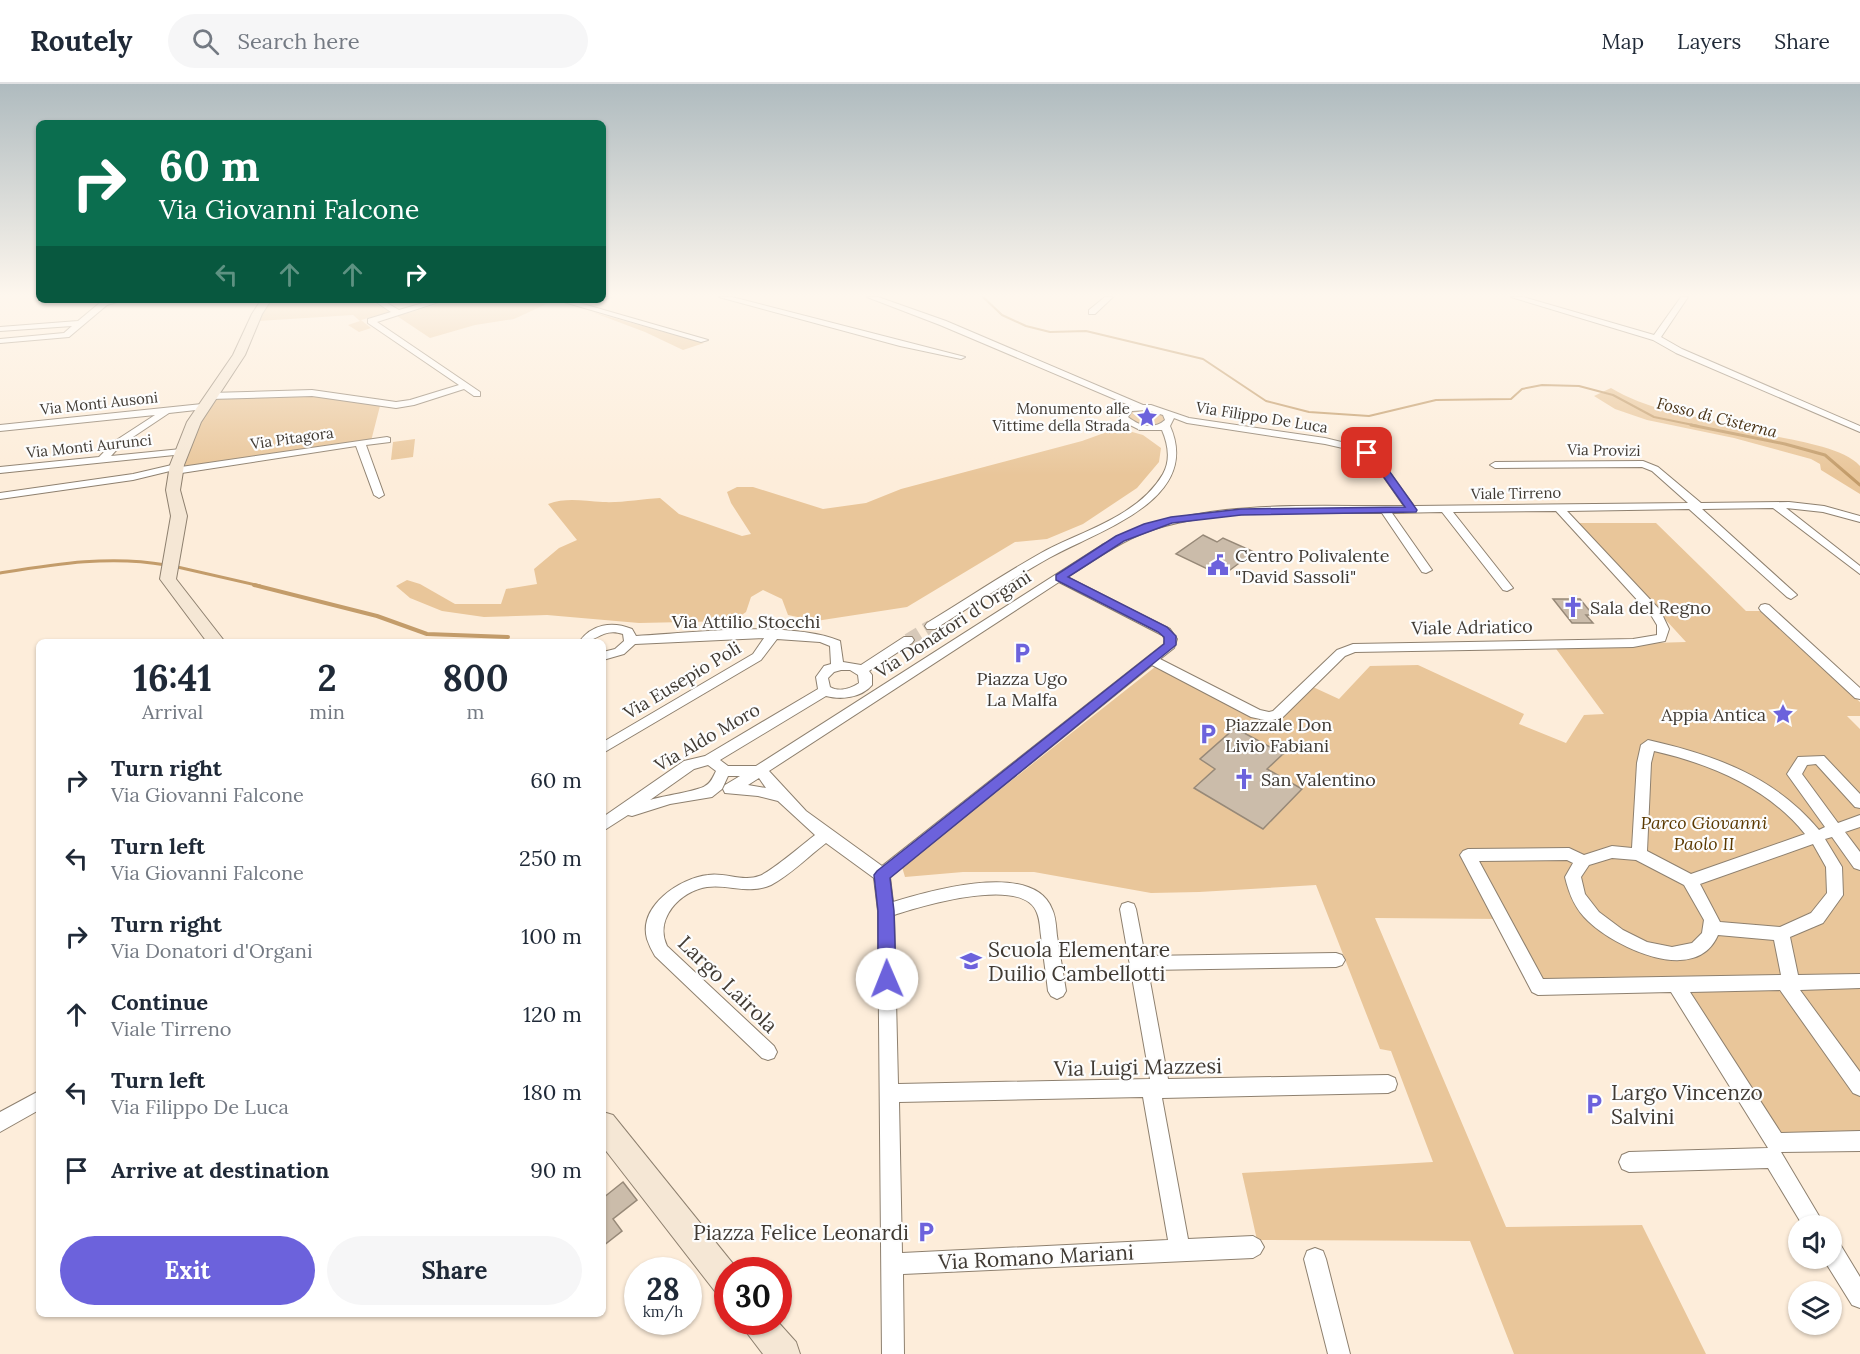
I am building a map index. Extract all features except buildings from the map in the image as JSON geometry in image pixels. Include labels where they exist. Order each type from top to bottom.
[{"type":"street","points":[[214,639],[168,579],[179,511],[173,493],[175,469],[182,452],[206,402],[237,356]]},
{"type":"street","points":[[422,356],[477,394]]},
{"type":"street","points":[[932,626],[1045,556],[1112,523],[1135,508],[1156,489],[1171,468],[1174,455],[1168,424],[1155,408],[1128,406],[1017,356]]},
{"type":"street","points":[[1693,356],[1860,429]]},
{"type":"street","name":"Via Monti Ausoni","points":[[0,428],[167,411],[206,402],[312,393],[396,405],[411,403],[465,386]]},
{"type":"street","points":[[1128,406],[1123,415],[1126,422],[1137,427],[1152,428],[1168,424]]},
{"type":"street","points":[[102,460],[118,443],[167,411]]},
{"type":"street","name":"Via Filippo De Luca","points":[[1168,424],[1187,420],[1331,442],[1359,449],[1379,464],[1412,510]]},
{"type":"street","points":[[360,443],[387,440]]},
{"type":"street","name":"Via Pitagora","points":[[0,496],[360,443],[379,495]]},
{"type":"street","name":"Via Monti Aurunci","points":[[0,470],[182,452]]},
{"type":"street","name":"Via Provizi","points":[[1495,465],[1643,464],[1655,469],[1791,595]]},
{"type":"street","points":[[1775,505],[1860,571]]},
{"type":"street","name":"Viale Tirreno","points":[[1171,520],[1241,512],[1775,505],[1811,507],[1860,519]]},
{"type":"street","name":"Viale Adriatico","points":[[1152,660],[1256,714],[1269,717],[1278,714],[1341,653],[1353,648],[1634,643],[1660,638],[1664,630],[1658,616],[1559,508]]},
{"type":"street","points":[[1444,509],[1507,588]]},
{"type":"street","points":[[1385,510],[1426,570]]},
{"type":"street","name":"Via Donatori d'Organi","points":[[731,789],[1120,539],[1148,526],[1171,520]]},
{"type":"street","points":[[1843,558],[1860,558]]},
{"type":"street","points":[[882,875],[1170,645],[1171,639],[1166,632],[1060,578]]},
{"type":"street","points":[[1765,608],[1860,695]]},
{"type":"street","name":"Via Attilio Stocchi","points":[[588,639],[597,631],[611,628],[628,632],[631,640]]},
{"type":"street","name":"Via Attilio Stocchi","points":[[606,655],[622,651],[631,640],[774,635],[819,637],[831,640],[837,648],[837,666]]},
{"type":"street","name":"Via Eusepio Poli","points":[[606,746],[757,657],[774,635]]},
{"type":"street","points":[[862,670],[908,640]]},
{"type":"street","points":[[837,666],[850,666],[862,670],[867,680],[861,689],[854,692],[839,694],[826,690],[822,686],[822,677],[829,669],[837,666]]},
{"type":"street","name":"Via Aldo Moro","points":[[606,823],[694,763],[709,760],[826,690]]},
{"type":"street","points":[[1639,854],[1644,763],[1648,745],[1693,755],[1734,772],[1768,792],[1798,815],[1817,838],[1834,867],[1835,895],[1816,918],[1781,934],[1711,928]]},
{"type":"street","points":[[1860,802],[1819,759],[1803,760],[1794,774],[1860,864]]},
{"type":"street","points":[[709,760],[720,766],[723,771]]},
{"type":"street","points":[[723,771],[761,771],[784,798],[882,875],[886,911],[892,1354]]},
{"type":"street","points":[[706,793],[717,785],[723,771]]},
{"type":"street","points":[[676,775],[678,788],[691,795],[731,789],[758,791],[784,798]]},
{"type":"street","name":"Via Aldo Moro","points":[[606,823],[654,803],[691,795]]},
{"type":"street","points":[[1690,881],[1860,821]]},
{"type":"street","name":"Largo Lairola","points":[[768,1052],[658,947],[654,936],[655,921],[662,907],[674,897],[703,882],[747,884],[761,882],[827,834]]},
{"type":"street","points":[[1612,852],[1639,854],[1690,881],[1712,920],[1710,936],[1695,949],[1678,952],[1658,951],[1631,943],[1604,927],[1583,907],[1573,888],[1572,876],[1582,861],[1593,855],[1612,852]]},
{"type":"street","points":[[1582,861],[1569,854],[1468,855],[1538,987],[1858,984]]},
{"type":"street","points":[[886,911],[953,892],[1011,890],[1028,892],[1038,899],[1045,910],[1057,991]]},
{"type":"street","points":[[1128,909],[1180,1251]]},
{"type":"street","points":[[1781,934],[1788,983],[1860,1087]]},
{"type":"street","points":[[1138,963],[1336,960]]},
{"type":"street","points":[[1676,985],[1776,1143],[1860,1141]]},
{"type":"street","name":"Via Luigi Mazzesi","points":[[889,1093],[1156,1090],[1388,1084]]},
{"type":"street","points":[[0,1123],[36,1102]]},
{"type":"street","points":[[606,1129],[714,1265]]},
{"type":"street","points":[[1629,1162],[1773,1158],[1808,1215]]},
{"type":"street","name":"Via Romano Mariani","points":[[891,1264],[1253,1247]]},
{"type":"street","points":[[1315,1259],[1339,1354]]},
{"type":"street","points":[[1842,1268],[1860,1297]]},
{"type":"street","points":[[768,1335],[783,1354]]},
{"type":"green space","points":[[1611,388],[1638,401],[1666,410],[1731,424],[1843,454],[1860,466],[1860,494],[1821,470],[1820,464],[1811,459],[1734,438],[1647,420],[1615,409],[1594,396]]},
{"type":"green space","points":[[305,394],[380,406],[371,441],[182,468],[202,419],[215,398]]},
{"type":"green space","points":[[1145,409],[1162,413],[1167,419],[1163,424],[1149,426],[1128,418],[1130,412]]},
{"type":"green space","points":[[1118,428],[1143,435],[1161,448],[1159,462],[1137,488],[1083,524],[1047,539],[1015,542],[907,607],[816,621],[788,615],[782,599],[763,590],[751,597],[746,612],[733,621],[639,623],[547,615],[484,617],[442,611],[410,598],[396,586],[407,580],[420,584],[455,604],[501,604],[506,589],[537,584],[534,569],[559,548],[577,540],[548,504],[555,502],[575,500],[617,502],[660,498],[679,514],[742,536],[751,534],[731,503],[727,492],[737,487],[753,487],[823,509],[866,503],[901,489],[1082,441]]},
{"type":"green space","points":[[415,439],[413,457],[391,460],[393,442]]},
{"type":"green space","name":"Parco Giovanni Paolo II","points":[[1577,523],[1656,523],[1746,611],[1760,611],[1860,702],[1860,716],[1847,716],[1860,729],[1860,1141],[1776,1143],[1676,985],[1538,987],[1503,919],[1375,918],[1506,1227],[1642,1225],[1706,1354],[1514,1354],[1470,1241],[1257,1240],[1242,1173],[1433,1162],[1391,1051],[1380,1049],[1316,885],[1151,893],[1034,872],[963,872],[905,877],[902,867],[1155,667],[1272,725],[1313,687],[1339,699],[1370,666],[1418,665],[1524,714],[1519,724],[1566,743],[1584,715],[1604,714],[1554,646],[1686,642]]},
{"type":"waterway","name":"Fosso di Cisterna","points":[[1192,356],[1203,359],[1266,401],[1309,412],[1369,416],[1436,400],[1511,399],[1522,389],[1542,385],[1579,386],[1613,395],[1654,417],[1698,426]]},
{"type":"waterway","name":"Fosso di Cisterna","points":[[1691,425],[1785,444],[1825,455],[1860,485]]},
{"type":"waterway","points":[[0,573],[62,564],[104,561],[166,565]]},
{"type":"waterway","points":[[173,566],[260,586]]},
{"type":"waterway","points":[[254,585],[377,616],[427,634],[508,637]]},
{"type":"tunnel","points":[[908,640],[931,626]]},
{"type":"place","name":"Monumento alle Vittime della Strada","points":[[1147,417]]},
{"type":"place","name":"Centro Polivalente \"David Sassoli\"","points":[[1218,565]]},
{"type":"place","name":"Sala del Regno","points":[[1573,607]]},
{"type":"place","name":"Piazza Ugo La Malfa","points":[[1022,653]]},
{"type":"place","name":"Appia Antica","points":[[1783,714]]},
{"type":"place","name":"Piazzale Don Livio Fabiani","points":[[1208,734]]},
{"type":"place","name":"San Valentino","points":[[1244,779]]},
{"type":"place","name":"Scuola Elementare Duilio Cambellotti","points":[[971,961]]},
{"type":"place","name":"Largo Vincenzo Salvini","points":[[1594,1104]]},
{"type":"place","name":"Piazza Felice Leonardi","points":[[926,1232]]},
{"type":"route","points":[[887,979],[886,911],[882,875],[1170,645],[1170,636],[1163,629],[1060,578],[1120,539],[1148,526],[1171,520],[1241,512],[1412,510],[1382,467],[1367,453]]}]
